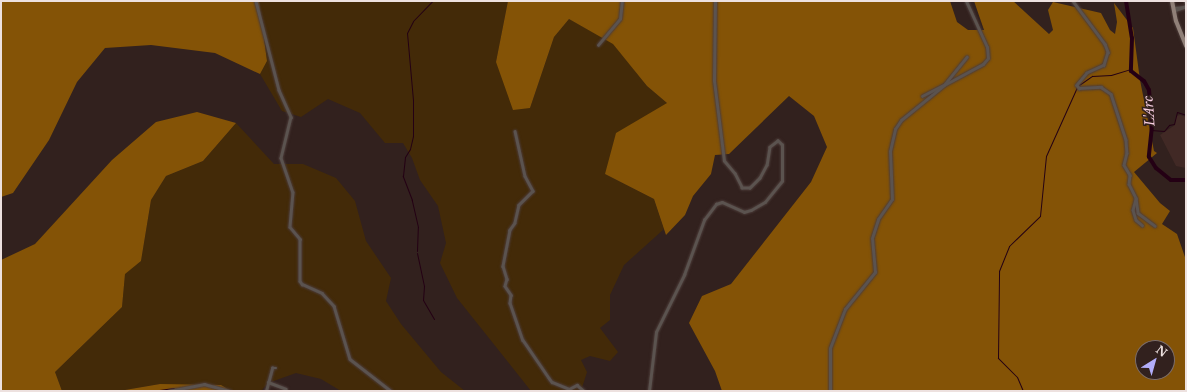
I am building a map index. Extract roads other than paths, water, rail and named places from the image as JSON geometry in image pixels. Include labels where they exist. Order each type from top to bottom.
[{"type":"main road","points":[[1172,1],[1186,46]]},
{"type":"street","points":[[256,1],[281,97],[291,118],[281,158],[293,192],[290,227],[300,239],[300,281],[302,284],[322,293],[332,302],[350,359],[391,391]]},
{"type":"street","points":[[598,45],[620,19],[622,1]]},
{"type":"street","points":[[649,391],[656,332],[684,275],[704,220],[716,204],[722,202],[744,212],[751,210],[765,202],[782,181],[782,144],[778,141],[770,147],[767,165],[760,178],[750,188],[742,188],[735,174],[724,161],[714,81],[715,1]]},
{"type":"street","points":[[922,96],[983,64],[988,58],[987,46],[966,1]]},
{"type":"street","points":[[1073,1],[1105,44],[1108,52],[1104,65],[1087,73],[1077,85],[1079,88],[1101,87],[1111,94],[1126,140],[1127,153],[1124,165],[1130,175],[1129,184],[1136,198],[1138,213],[1155,226]]},
{"type":"street","points":[[1174,10],[1186,7]]},
{"type":"street","points":[[830,391],[830,348],[845,309],[875,272],[872,238],[878,218],[892,199],[890,157],[895,129],[902,120],[944,85],[967,57]]},
{"type":"street","points":[[515,131],[525,176],[533,191],[519,205],[515,223],[510,230],[503,266],[507,279],[505,286],[510,295],[510,304],[523,340],[549,378],[569,389],[577,385],[584,391]]},
{"type":"street","points":[[1136,198],[1133,210],[1136,220],[1142,225]]},
{"type":"street","points":[[266,391],[272,368],[276,368]]},
{"type":"street","points":[[268,382],[286,389]]},
{"type":"street","points":[[169,391],[204,384],[230,391]]},
{"type":"waterway","points":[[417,251],[418,227],[412,200],[403,176],[405,157],[410,149],[413,136],[413,100],[407,33],[413,21],[432,1]]},
{"type":"waterway","name":"L'Arc","points":[[1126,1],[1132,38],[1131,71],[1144,81],[1149,90],[1152,126],[1149,157],[1156,168],[1171,180],[1186,180]]},
{"type":"waterway","points":[[1079,85],[1092,76],[1111,75],[1131,69]]},
{"type":"waterway","points":[[1023,391],[1017,377],[998,358],[999,271],[1009,246],[1040,216],[1046,156],[1077,87]]},
{"type":"waterway","points":[[1151,130],[1164,131],[1169,125],[1174,124],[1177,112],[1186,115]]},
{"type":"waterway","points":[[417,253],[424,286],[423,300],[434,319]]},
{"type":"waterway","points":[[152,391],[174,388]]},
{"type":"waterway","points":[[179,391],[209,391]]}]
